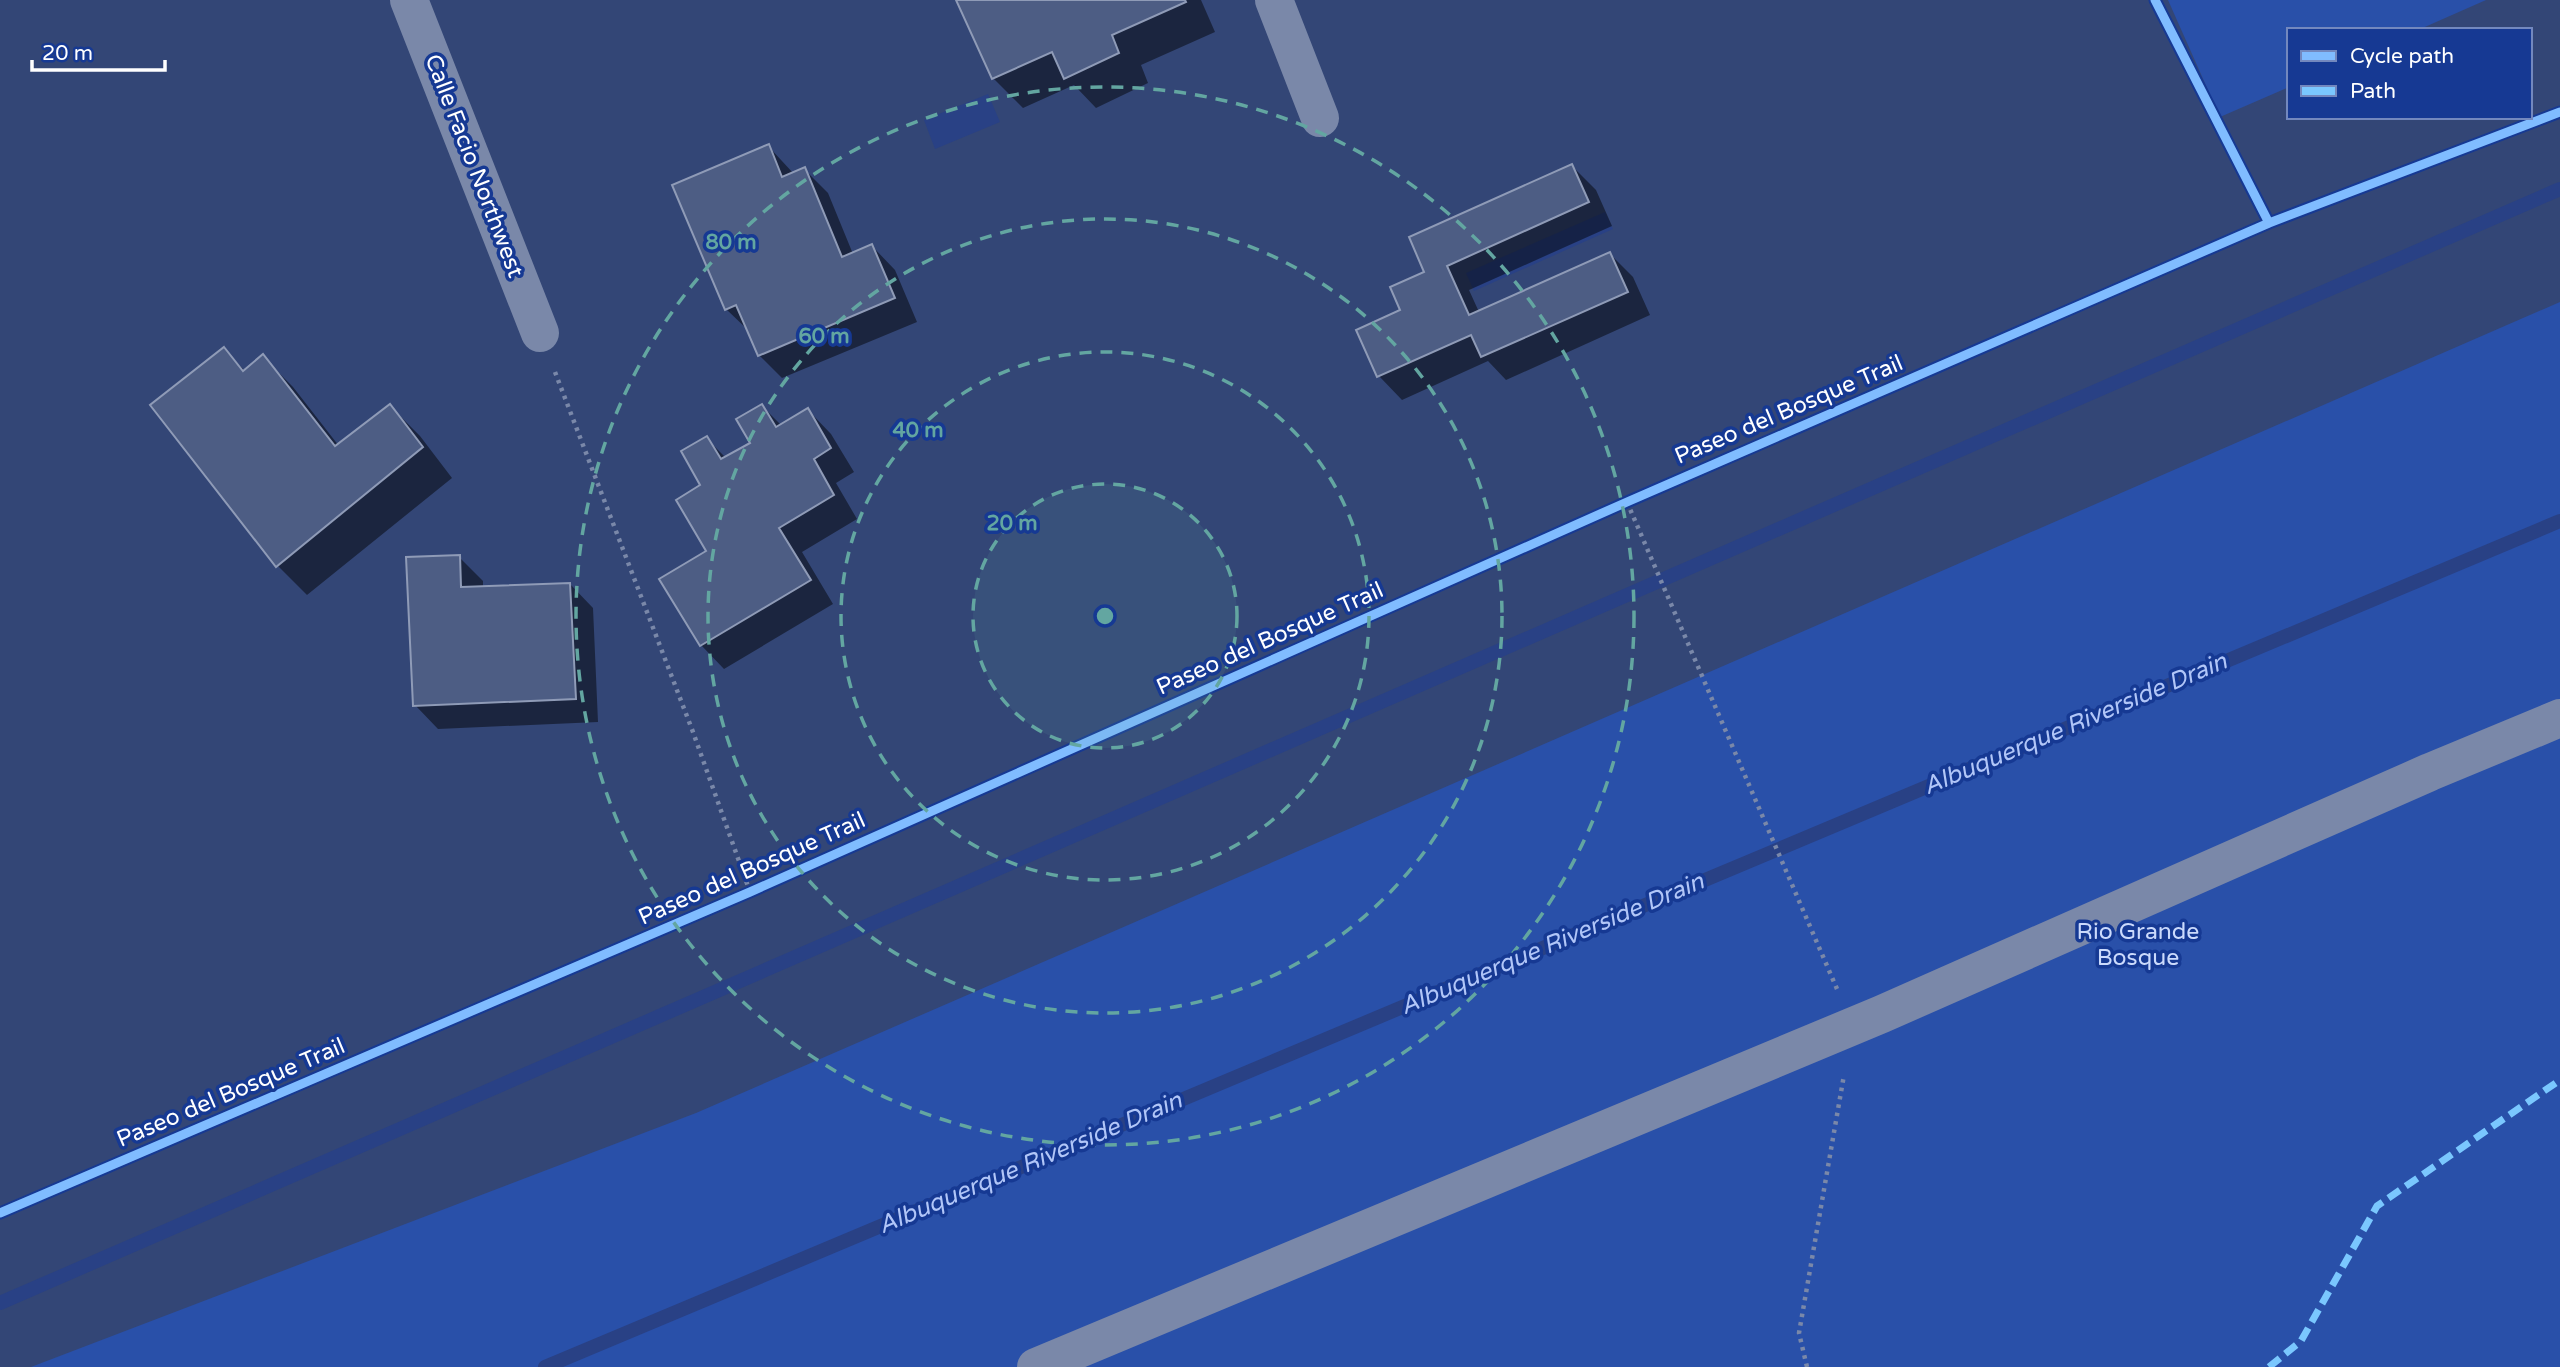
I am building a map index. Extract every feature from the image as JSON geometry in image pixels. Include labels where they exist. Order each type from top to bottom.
[{"type":"street","name":"Calle Facio Northwest","points":[[409,0],[540,332]]},
{"type":"street","points":[[1274,0],[1320,118]]},
{"type":"street","points":[[1036,1367],[1882,1014],[2430,772],[2560,718]]},
{"type":"path","points":[[540,332],[693,732],[750,892]]},
{"type":"path","points":[[1614,507],[1640,496]]},
{"type":"path","points":[[1627,502],[1852,1025],[1799,1333],[1807,1367]]},
{"type":"green space","points":[[2168,0],[2486,0],[2423,28],[2287,28],[2287,88],[2220,117]]},
{"type":"green space","name":"Rio Grande Bosque","points":[[2560,302],[2560,1367],[31,1367],[696,1113]]},
{"type":"shaded area","points":[[988,94],[1000,122],[935,149],[924,120]]},
{"type":"shaded area","points":[[1605,212],[1613,229],[1474,291],[1466,273]]},
{"type":"building","points":[[956,0],[1186,2],[1112,35],[1119,53],[1064,79],[1052,52],[992,79]]},
{"type":"building","points":[[769,144],[782,177],[805,167],[842,257],[872,244],[895,298],[758,356],[736,305],[725,310],[672,185]]},
{"type":"building","points":[[1572,164],[1589,202],[1447,266],[1469,315],[1610,252],[1628,292],[1481,357],[1471,335],[1377,377],[1356,330],[1400,310],[1390,287],[1424,272],[1409,237]]},
{"type":"building","points":[[224,347],[243,371],[263,354],[335,446],[390,404],[423,447],[276,567],[150,405]]},
{"type":"building","points":[[762,404],[776,427],[808,408],[831,448],[814,459],[834,495],[779,528],[811,580],[700,646],[659,579],[706,551],[676,500],[700,485],[681,451],[707,436],[721,459],[750,443],[736,419]]},
{"type":"building","points":[[460,555],[461,587],[570,583],[576,699],[413,706],[406,557]]},
{"type":"waterway","points":[[0,1303],[2560,189]]},
{"type":"waterway","name":"Albuquerque Riverside Drain","points":[[545,1367],[2560,521]]},
{"type":"marked path","points":[[2269,1367],[2301,1341],[2377,1206],[2560,1080]]},
{"type":"cycle path","points":[[2155,0],[2269,223]]},
{"type":"cycle path","name":"Paseo del Bosque Trail","points":[[0,1213],[750,892],[1627,502],[2269,223],[2560,112]]}]
